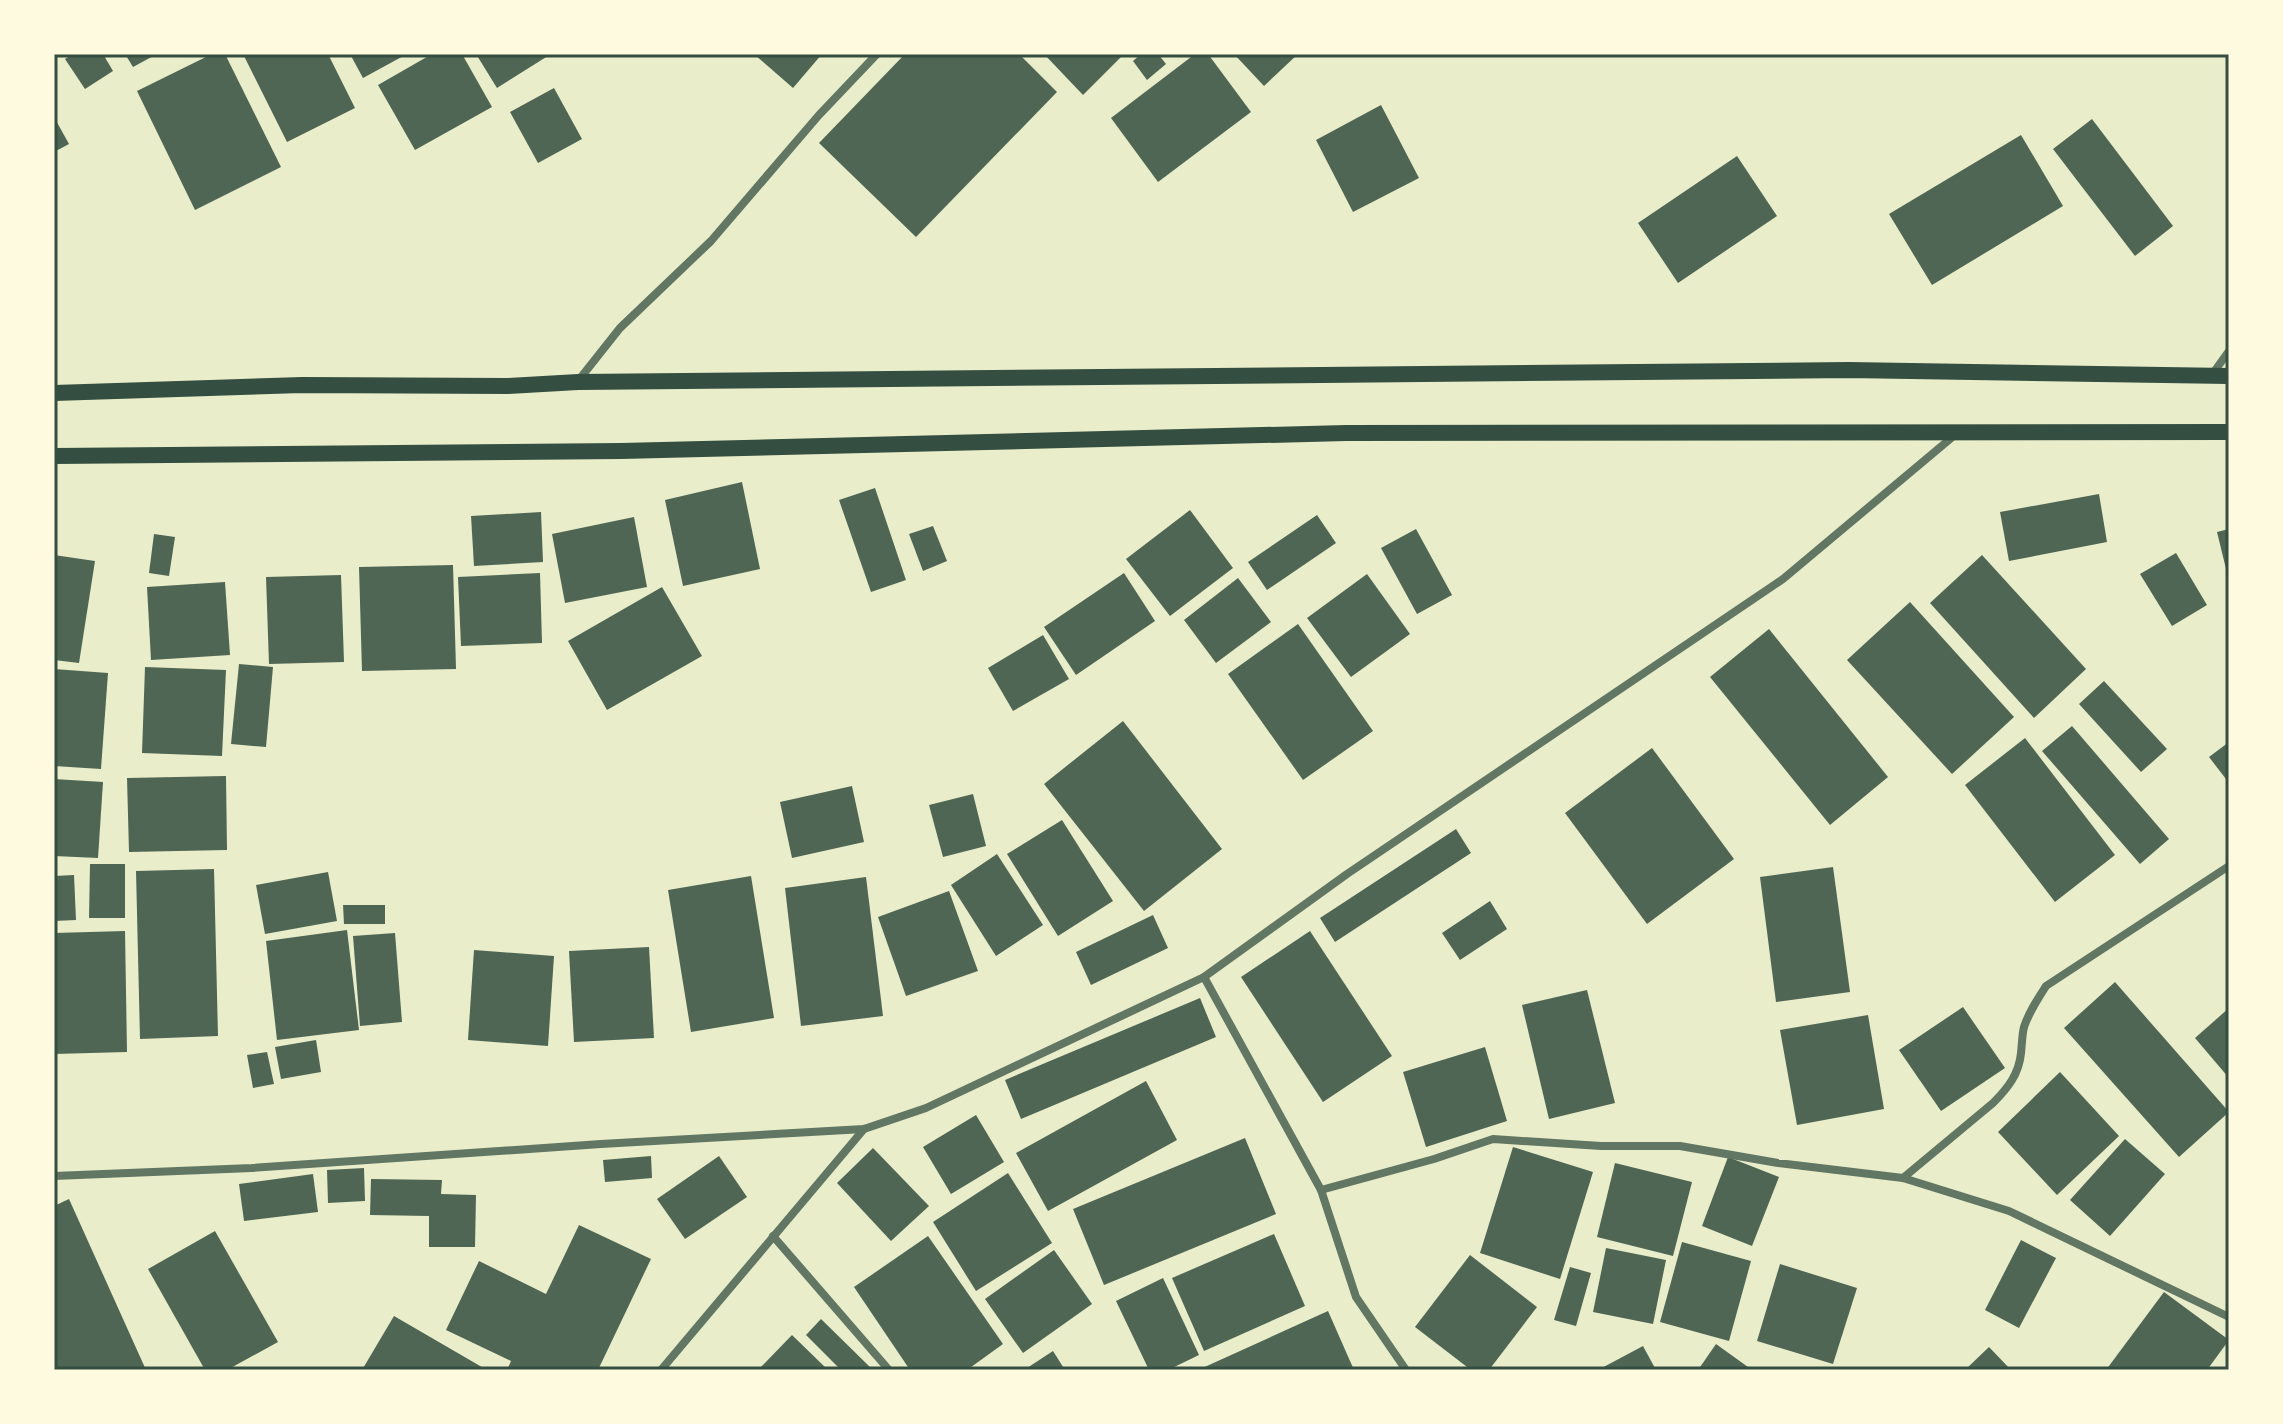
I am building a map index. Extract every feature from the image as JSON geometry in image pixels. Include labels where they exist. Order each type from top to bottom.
[{"type":"main road","points":[[54,393],[302,385],[508,386],[578,382],[1849,370],[2229,376]]},
{"type":"main road","points":[[54,456],[621,451],[1346,433],[2229,432]]},
{"type":"street","points":[[578,382],[620,328],[711,241],[819,115],[877,54]]},
{"type":"street","points":[[2211,376],[2229,351]]},
{"type":"street","points":[[54,1176],[252,1168],[864,1129],[926,1108],[1204,977],[1347,874],[1783,579],[1957,433]]},
{"type":"street","points":[[1903,1178],[2006,1089],[2016,1075],[2029,1012],[2046,986],[2229,866]]},
{"type":"street","points":[[1204,977],[1321,1190],[1356,1297],[1406,1370]]},
{"type":"street","points":[[661,1370],[864,1129]]},
{"type":"street","points":[[1321,1190],[1434,1159],[1493,1139],[1601,1146],[1680,1146],[1778,1163],[1903,1178],[2009,1211],[2229,1317]]},
{"type":"street","points":[[773,1236],[889,1370]]},
{"type":"building","points":[[73,54],[103,54],[113,71],[85,89],[65,59]]},
{"type":"building","points":[[125,54],[157,54],[133,67]]},
{"type":"building","points":[[212,54],[225,54],[281,167],[195,210],[137,91]]},
{"type":"building","points":[[243,54],[328,54],[355,108],[287,142]]},
{"type":"building","points":[[350,54],[407,54],[363,78]]},
{"type":"building","points":[[432,54],[462,54],[492,107],[415,150],[378,85]]},
{"type":"building","points":[[476,54],[551,54],[497,88]]},
{"type":"building","points":[[754,54],[822,54],[793,88]]},
{"type":"building","points":[[905,54],[1019,54],[1057,92],[916,237],[819,143]]},
{"type":"building","points":[[1044,54],[1124,54],[1083,95]]},
{"type":"building","points":[[1141,54],[1158,54],[1166,64],[1147,80],[1133,61]]},
{"type":"building","points":[[1195,54],[1208,54],[1251,112],[1158,182],[1111,118]]},
{"type":"building","points":[[1234,54],[1298,54],[1264,86]]},
{"type":"building","points":[[554,88],[582,139],[538,163],[510,112]]},
{"type":"building","points":[[1381,105],[1419,178],[1353,212],[1316,140]]},
{"type":"building","points":[[54,117],[69,144],[54,152]]},
{"type":"building","points":[[2092,119],[2173,226],[2135,256],[2053,149]]},
{"type":"building","points":[[2021,135],[2063,206],[1932,285],[1889,214]]},
{"type":"building","points":[[1737,156],[1777,216],[1678,283],[1638,223]]},
{"type":"building","points":[[742,482],[760,569],[683,586],[665,500]]},
{"type":"building","points":[[875,488],[906,580],[871,592],[839,500]]},
{"type":"building","points":[[2099,494],[2107,542],[2009,561],[2000,512]]},
{"type":"building","points":[[1190,510],[1233,568],[1170,616],[1126,559]]},
{"type":"building","points":[[541,512],[543,562],[474,566],[471,516]]},
{"type":"building","points":[[1317,515],[1336,543],[1267,590],[1248,562]]},
{"type":"building","points":[[634,517],[647,587],[565,603],[552,534]]},
{"type":"building","points":[[933,526],[947,561],[923,571],[909,534]]},
{"type":"building","points":[[1416,529],[1452,595],[1417,614],[1381,548]]},
{"type":"building","points":[[2229,529],[2229,577],[2228,577],[2217,532]]},
{"type":"building","points":[[154,534],[175,537],[169,576],[149,573]]},
{"type":"building","points":[[2176,553],[2207,605],[2172,626],[2140,574]]},
{"type":"building","points":[[54,555],[95,561],[79,663],[54,660]]},
{"type":"building","points":[[1982,555],[2086,669],[2034,718],[1930,603]]},
{"type":"building","points":[[453,565],[456,669],[362,671],[359,567]]},
{"type":"building","points":[[540,573],[542,643],[461,646],[458,577]]},
{"type":"building","points":[[1124,573],[1155,621],[1076,675],[1044,627]]},
{"type":"building","points":[[1367,574],[1410,634],[1351,677],[1307,618]]},
{"type":"building","points":[[341,575],[344,662],[269,664],[266,577]]},
{"type":"building","points":[[1238,578],[1271,622],[1216,663],[1184,620]]},
{"type":"building","points":[[225,582],[230,655],[151,660],[147,587]]},
{"type":"building","points":[[662,587],[702,656],[607,710],[568,641]]},
{"type":"building","points":[[1910,602],[2014,717],[1952,774],[1847,660]]},
{"type":"building","points":[[1298,624],[1373,731],[1303,780],[1228,674]]},
{"type":"building","points":[[1769,629],[1888,777],[1830,825],[1710,677]]},
{"type":"building","points":[[1043,635],[1069,679],[1013,711],[988,668]]},
{"type":"building","points":[[239,664],[273,667],[266,747],[231,744]]},
{"type":"building","points":[[145,667],[226,670],[222,756],[142,753]]},
{"type":"building","points":[[54,669],[108,673],[101,769],[54,766]]},
{"type":"building","points":[[2104,681],[2167,749],[2141,772],[2079,704]]},
{"type":"building","points":[[1123,721],[1222,849],[1144,911],[1044,784]]},
{"type":"building","points":[[2072,726],[2169,839],[2140,864],[2042,751]]},
{"type":"building","points":[[2025,738],[2115,855],[2055,902],[1965,785]]},
{"type":"building","points":[[2229,742],[2229,783],[2209,757]]},
{"type":"building","points":[[1652,748],[1734,859],[1647,924],[1565,813]]},
{"type":"building","points":[[226,776],[227,850],[129,852],[127,778]]},
{"type":"building","points":[[54,779],[103,782],[98,858],[54,856]]},
{"type":"building","points":[[852,786],[864,842],[792,858],[780,802]]},
{"type":"building","points":[[973,794],[986,846],[943,857],[929,805]]},
{"type":"building","points":[[1062,820],[1113,901],[1058,936],[1007,854]]},
{"type":"building","points":[[1456,829],[1471,853],[1335,942],[1320,918]]},
{"type":"building","points":[[997,854],[1043,925],[996,956],[951,885]]},
{"type":"building","points":[[90,864],[125,864],[125,918],[89,918]]},
{"type":"building","points":[[1833,867],[1850,992],[1776,1002],[1760,877]]},
{"type":"building","points":[[214,869],[218,1036],[140,1039],[136,871]]},
{"type":"building","points":[[328,872],[337,921],[265,934],[256,885]]},
{"type":"building","points":[[74,875],[76,920],[54,921],[54,876]]},
{"type":"building","points":[[751,876],[774,1018],[691,1032],[668,890]]},
{"type":"building","points":[[866,877],[883,1016],[801,1026],[785,888]]},
{"type":"building","points":[[949,891],[978,971],[906,996],[878,917]]},
{"type":"building","points":[[1490,901],[1507,929],[1460,960],[1442,933]]},
{"type":"building","points":[[343,905],[385,905],[385,924],[344,924]]},
{"type":"building","points":[[1153,915],[1168,948],[1091,985],[1076,952]]},
{"type":"building","points":[[347,930],[359,1030],[277,1040],[266,941]]},
{"type":"building","points":[[125,931],[127,1052],[54,1054],[54,933]]},
{"type":"building","points":[[1310,931],[1392,1056],[1323,1102],[1241,977]]},
{"type":"building","points":[[395,933],[402,1022],[360,1026],[353,936]]},
{"type":"building","points":[[649,947],[654,1038],[574,1042],[569,951]]},
{"type":"building","points":[[474,950],[554,956],[548,1046],[468,1040]]},
{"type":"building","points":[[2115,982],[2229,1112],[2179,1157],[2064,1028]]},
{"type":"building","points":[[1587,990],[1615,1103],[1549,1119],[1522,1005]]},
{"type":"building","points":[[1200,998],[1216,1037],[1021,1119],[1005,1080]]},
{"type":"building","points":[[1963,1007],[2005,1068],[1941,1111],[1899,1050]]},
{"type":"building","points":[[2229,1008],[2229,1078],[2195,1038]]},
{"type":"building","points":[[1868,1015],[1884,1109],[1797,1125],[1780,1030]]},
{"type":"building","points":[[316,1040],[321,1072],[281,1079],[275,1047]]},
{"type":"building","points":[[1485,1047],[1507,1121],[1426,1147],[1403,1072]]},
{"type":"building","points":[[267,1052],[274,1084],[253,1088],[247,1055]]},
{"type":"building","points":[[2060,1072],[2119,1136],[2057,1195],[1998,1132]]},
{"type":"building","points":[[1146,1081],[1177,1140],[1048,1211],[1016,1153]]},
{"type":"building","points":[[976,1115],[1004,1162],[951,1194],[923,1147]]},
{"type":"building","points":[[1245,1138],[1276,1214],[1104,1285],[1073,1209]]},
{"type":"building","points":[[2125,1139],[2165,1174],[2110,1236],[2070,1200]]},
{"type":"building","points":[[1513,1147],[1593,1172],[1560,1279],[1480,1253]]},
{"type":"building","points":[[873,1148],[929,1206],[891,1241],[837,1183]]},
{"type":"building","points":[[651,1156],[652,1178],[605,1182],[603,1160]]},
{"type":"building","points":[[719,1156],[747,1197],[685,1239],[657,1199]]},
{"type":"building","points":[[1728,1157],[1779,1177],[1752,1246],[1702,1226]]},
{"type":"building","points":[[1615,1163],[1692,1182],[1673,1256],[1597,1237]]},
{"type":"building","points":[[364,1168],[365,1201],[328,1203],[327,1170]]},
{"type":"building","points":[[1008,1173],[1052,1243],[976,1291],[933,1222]]},
{"type":"building","points":[[313,1174],[318,1212],[244,1221],[239,1184]]},
{"type":"building","points":[[371,1179],[442,1180],[441,1194],[476,1195],[475,1247],[429,1247],[429,1216],[370,1215]]},
{"type":"building","points":[[69,1199],[146,1370],[54,1370],[54,1206]]},
{"type":"building","points":[[579,1225],[651,1259],[598,1370],[512,1370],[508,1368],[511,1361],[446,1330],[479,1261],[546,1294]]},
{"type":"building","points":[[215,1231],[278,1342],[227,1370],[205,1370],[148,1269]]},
{"type":"building","points":[[1274,1234],[1305,1306],[1204,1351],[1172,1278]]},
{"type":"building","points":[[928,1236],[1003,1344],[967,1370],[910,1370],[854,1287]]},
{"type":"building","points":[[2021,1240],[2056,1258],[2019,1328],[1985,1310]]},
{"type":"building","points":[[1682,1242],[1751,1261],[1729,1341],[1660,1322]]},
{"type":"building","points":[[1606,1248],[1666,1260],[1653,1324],[1593,1312]]},
{"type":"building","points":[[1054,1250],[1092,1304],[1023,1353],[985,1299]]},
{"type":"building","points":[[1470,1255],[1537,1307],[1489,1370],[1471,1370],[1415,1327]]},
{"type":"building","points":[[1780,1264],[1857,1288],[1833,1364],[1757,1341]]},
{"type":"building","points":[[1570,1267],[1591,1273],[1576,1326],[1554,1320]]},
{"type":"building","points":[[1163,1278],[1199,1355],[1168,1370],[1149,1370],[1116,1301]]},
{"type":"building","points":[[2164,1292],[2229,1340],[2207,1370],[2106,1370]]},
{"type":"building","points":[[1328,1311],[1354,1370],[1198,1370]]},
{"type":"building","points":[[394,1316],[487,1370],[362,1370]]},
{"type":"building","points":[[821,1319],[873,1370],[841,1370],[806,1335]]},
{"type":"building","points":[[792,1335],[828,1370],[758,1370]]},
{"type":"building","points":[[1716,1344],[1748,1367],[1746,1370],[1698,1370]]},
{"type":"building","points":[[1643,1346],[1656,1370],[1598,1370]]},
{"type":"building","points":[[1989,1347],[2011,1370],[1965,1370]]},
{"type":"building","points":[[1053,1351],[1065,1370],[1024,1370]]}]
